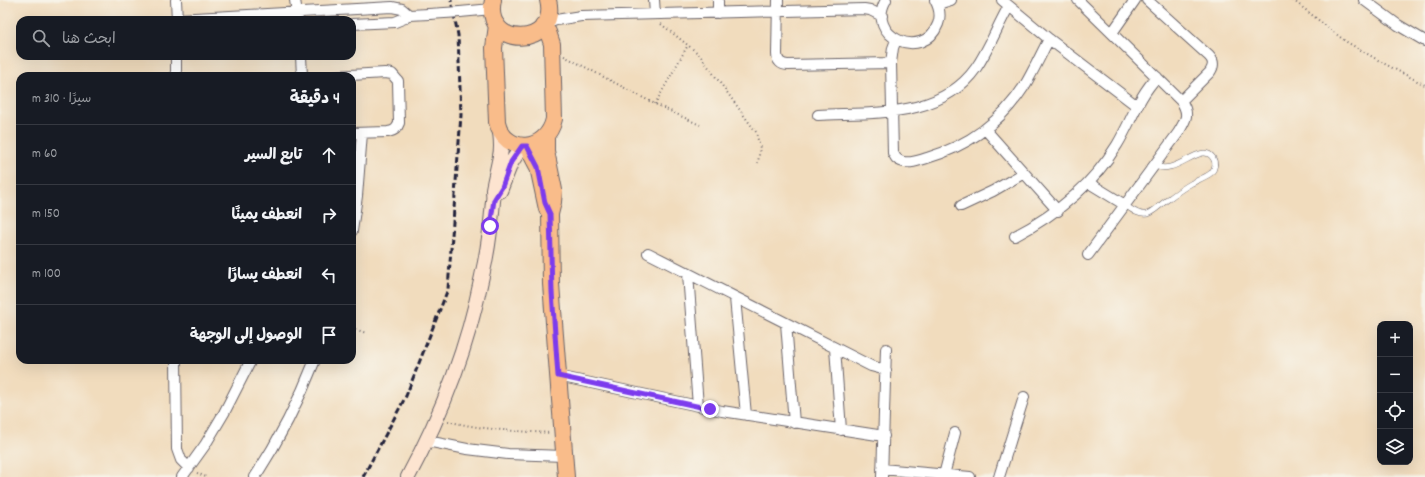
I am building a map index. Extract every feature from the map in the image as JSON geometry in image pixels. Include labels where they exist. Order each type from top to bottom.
[{"type":"main road","points":[[492,5],[494,19],[497,25],[505,33],[514,37],[525,37],[535,33],[544,25],[550,10],[548,0]]},
{"type":"main road","points":[[409,477],[437,418],[461,354],[480,288],[494,200],[493,189],[501,150],[500,132],[497,122],[494,55],[494,41],[497,25]]},
{"type":"main road","points":[[500,132],[512,143],[525,146],[538,142],[546,136],[553,126],[553,50],[550,37],[544,25]]},
{"type":"main road","points":[[546,136],[546,151],[554,190],[550,214],[552,284],[566,477]]},
{"type":"main road","points":[[494,200],[502,187],[511,162],[525,146]]},
{"type":"main road","points":[[525,146],[538,167],[545,203],[550,214]]},
{"type":"street","points":[[176,0],[177,16]]},
{"type":"street","points":[[295,0],[298,16],[392,7],[402,9],[409,15]]},
{"type":"street","points":[[654,0],[655,14]]},
{"type":"street","points":[[718,0],[718,13]]},
{"type":"street","points":[[778,0],[777,54],[778,60],[781,64],[891,63]]},
{"type":"street","points":[[886,0],[882,10],[883,23],[886,30],[896,40],[905,43],[922,41],[930,36],[935,30],[939,21],[939,13],[936,2],[951,0]]},
{"type":"street","points":[[1078,0],[1181,101],[1187,114],[1178,133],[1088,255]]},
{"type":"street","points":[[1112,33],[1136,0]]},
{"type":"street","points":[[1147,0],[1209,56],[1213,62],[1210,72],[1181,101]]},
{"type":"street","points":[[1364,0],[1398,25],[1425,41]]},
{"type":"street","points":[[818,115],[911,109],[946,95],[962,83],[975,70],[985,53],[1005,3],[1049,39],[1137,106]]},
{"type":"street","points":[[356,24],[395,22],[409,15],[460,12],[492,5]]},
{"type":"street","points":[[544,25],[556,20],[581,16],[778,11],[837,5],[870,10],[882,16]]},
{"type":"street","points":[[896,40],[893,48],[891,63],[894,156],[898,161],[904,163],[923,160],[938,155],[968,141],[985,129],[1006,110],[1017,97],[1049,39]]},
{"type":"street","points":[[176,60],[176,72]]},
{"type":"street","points":[[301,60],[302,72]]},
{"type":"street","points":[[356,75],[392,74],[398,81],[399,123],[397,127],[388,132],[357,133],[359,180],[356,202]]},
{"type":"street","points":[[1015,236],[1037,225],[1058,211],[1089,183],[1105,164],[1117,146],[1145,91],[1157,77]]},
{"type":"street","points":[[985,129],[1058,211]]},
{"type":"street","points":[[960,206],[993,191],[1024,172]]},
{"type":"street","points":[[1089,183],[1125,205]]},
{"type":"street","points":[[648,253],[871,366],[886,370]]},
{"type":"street","points":[[688,274],[698,406]]},
{"type":"street","points":[[735,298],[746,415]]},
{"type":"street","points":[[786,323],[794,423]]},
{"type":"street","points":[[836,348],[841,430]]},
{"type":"street","points":[[886,349],[882,473],[944,474],[970,477]]},
{"type":"street","points":[[176,364],[177,449],[181,460],[189,468]]},
{"type":"street","points":[[182,477],[206,445],[249,364]]},
{"type":"street","points":[[255,477],[279,438],[313,364]]},
{"type":"street","points":[[558,376],[746,415],[884,436]]},
{"type":"street","points":[[1000,477],[1024,397]]},
{"type":"street","points":[[944,474],[955,433]]},
{"type":"street","points":[[427,441],[467,449],[508,454],[564,456]]},
{"type":"lane","points":[[1125,205],[1142,214],[1150,213],[1178,192],[1212,172],[1214,166],[1213,159],[1205,153],[1198,154],[1169,168],[1161,168],[1154,165]]},
{"type":"path","points":[[1293,0],[1345,41],[1425,85]]},
{"type":"path","points":[[655,14],[667,30],[688,45],[706,62],[756,132],[760,148],[758,163]]},
{"type":"path","points":[[655,104],[688,45]]},
{"type":"path","points":[[553,50],[655,104],[700,125]]},
{"type":"path","points":[[356,329],[366,333]]},
{"type":"path","points":[[437,418],[460,424],[500,430],[562,434]]},
{"type":"railway","points":[[363,477],[406,396],[448,289],[461,115],[458,35],[451,0]]},
{"type":"route","points":[[490,226],[494,200],[502,187],[511,162],[522,146],[527,146],[538,167],[545,203],[550,214],[552,292],[558,376],[710,409]]}]
